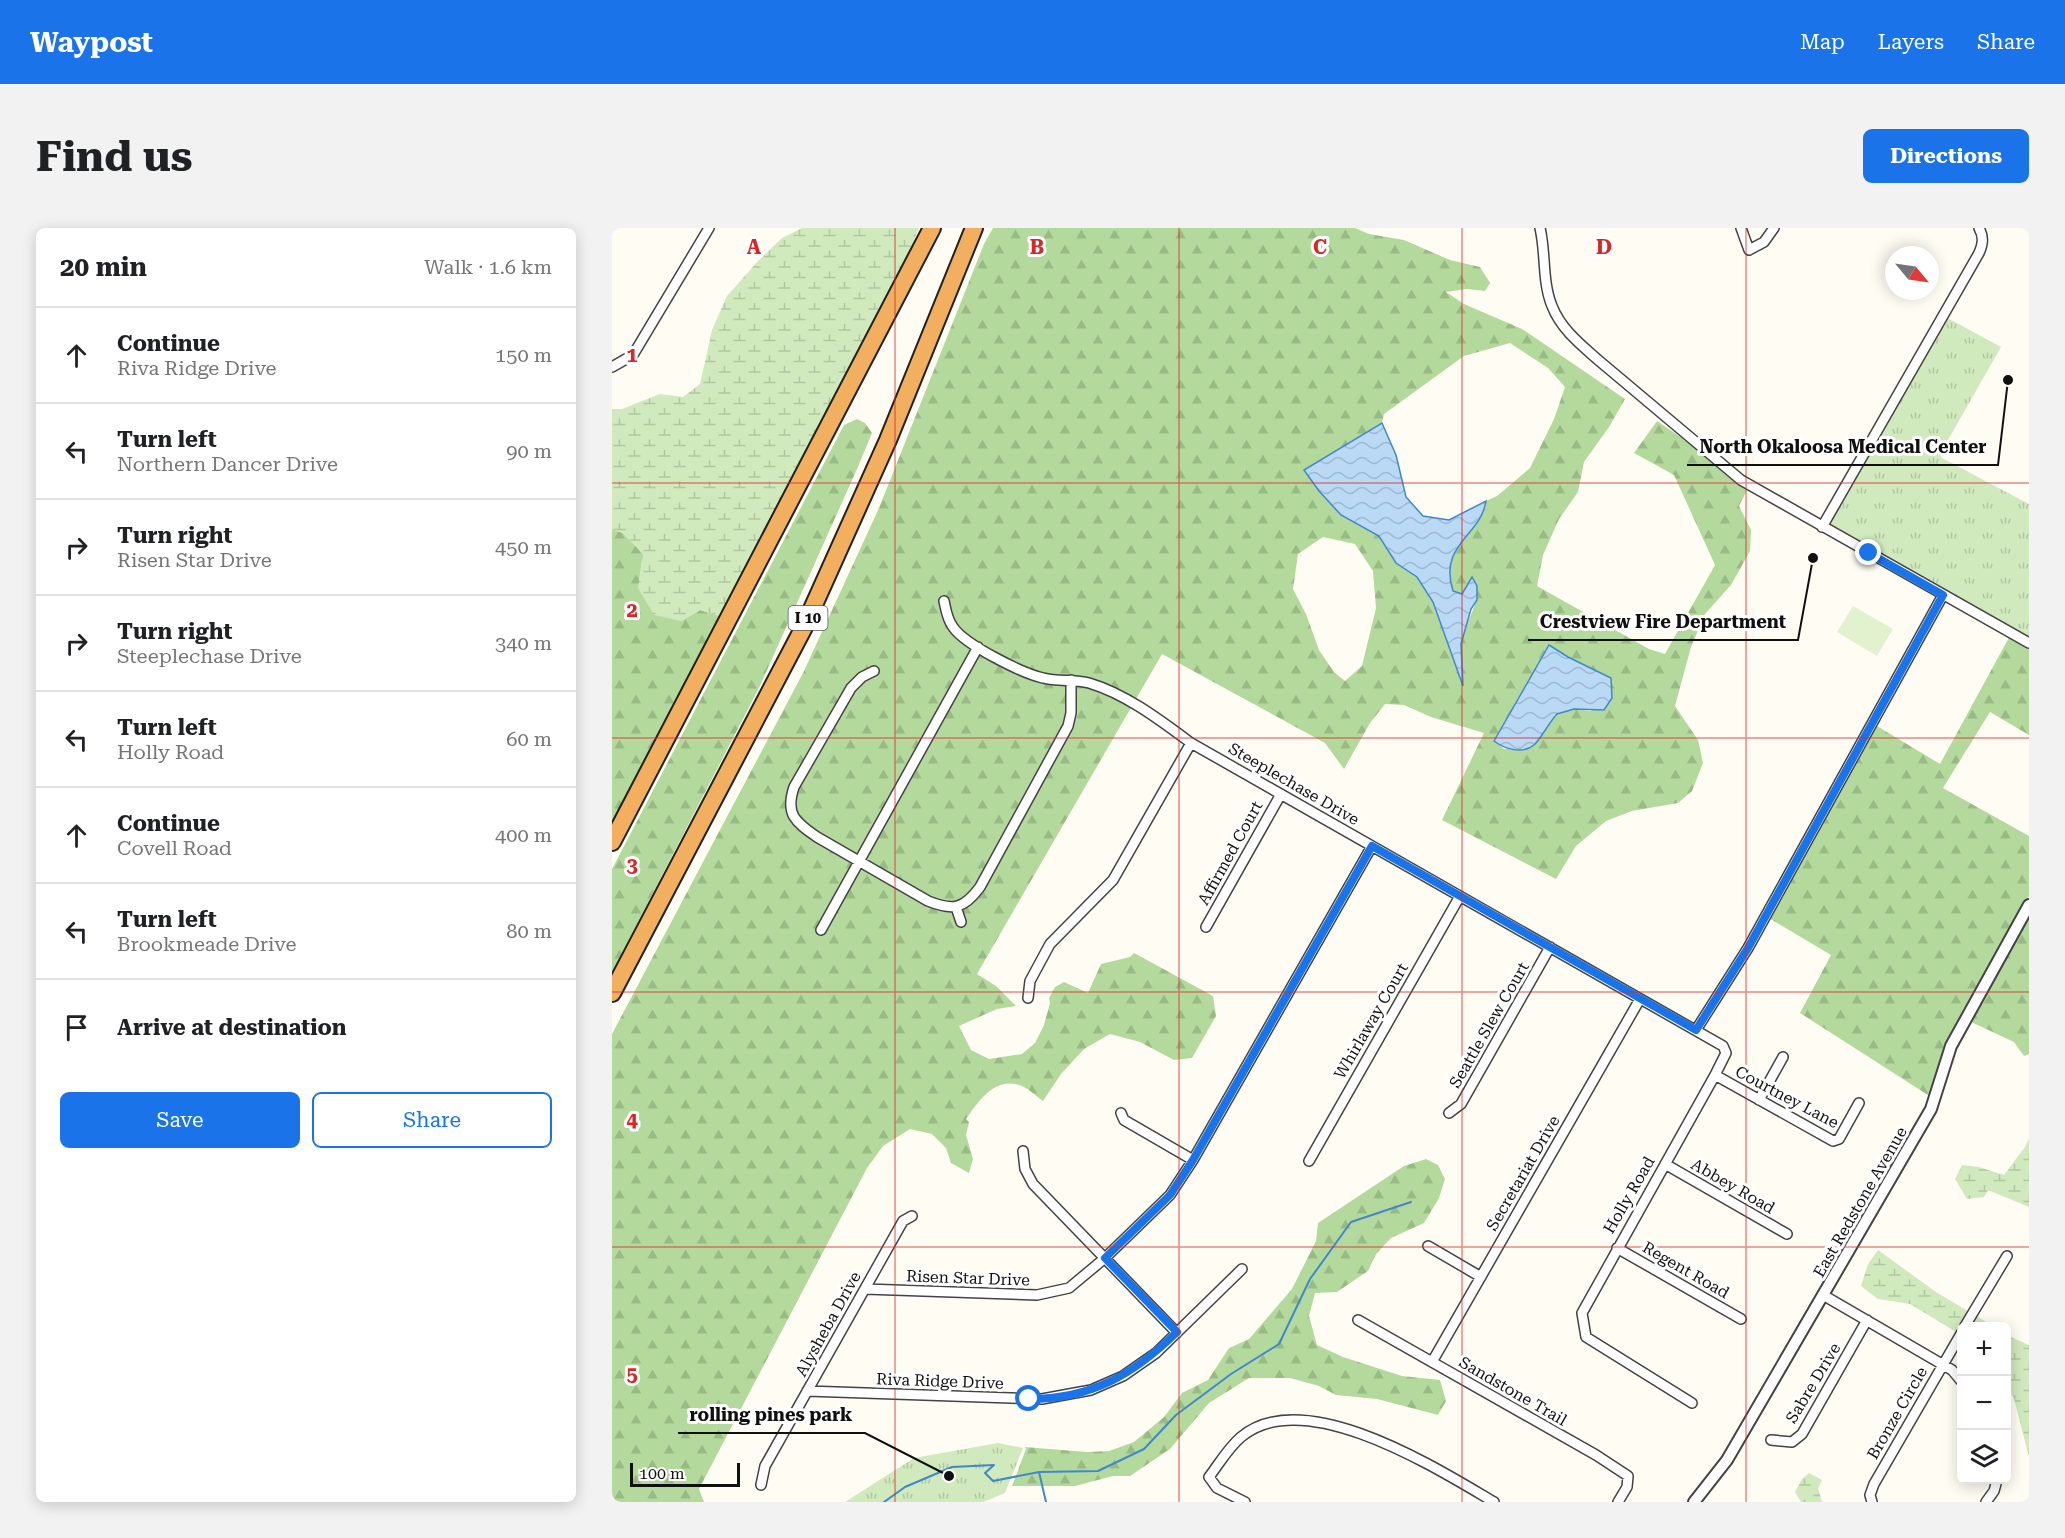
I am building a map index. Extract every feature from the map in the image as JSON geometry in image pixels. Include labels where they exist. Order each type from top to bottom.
[{"type":"highway","points":[[612,842],[932,228]]},
{"type":"highway","name":"I 10","points":[[612,993],[804,627],[888,440],[974,228]]},
{"type":"street","points":[[612,367],[633,355],[709,228]]},
{"type":"street","points":[[1540,228],[1552,306],[1562,324],[1575,340],[1741,480],[2029,643]]},
{"type":"street","points":[[1741,228],[1749,250],[1764,242],[1774,228]]},
{"type":"street","points":[[1822,527],[1979,253],[1982,246],[1982,235],[1979,228]]},
{"type":"street","points":[[1696,1030],[1748,948],[1943,595]]},
{"type":"street","name":"Steeplechase Drive","points":[[944,601],[948,619],[954,629],[978,647],[1027,674],[1046,679],[1089,683],[1115,693],[1157,717],[1191,743],[1696,1030]]},
{"type":"street","points":[[821,930],[978,647]]},
{"type":"street","points":[[874,671],[862,677],[851,688],[794,787],[790,799],[791,811],[802,827],[928,901],[943,907],[956,907],[973,897],[980,887],[1068,726],[1071,713],[1071,680]]},
{"type":"street","points":[[1028,998],[1030,981],[1050,944],[1113,880],[1191,743]]},
{"type":"street","name":"Affirmed Court","points":[[1206,927],[1281,794]]},
{"type":"street","name":"Risen Star Drive","points":[[864,1289],[1037,1295],[1069,1288],[1105,1258],[1170,1195],[1193,1160],[1372,846]]},
{"type":"street","name":"Whirlaway Court","points":[[1309,1161],[1460,896]]},
{"type":"street","name":"East Redstone Avenue","points":[[1694,1502],[1727,1460],[1931,1109],[1951,1046],[2029,905]]},
{"type":"street","points":[[956,907],[961,922]]},
{"type":"street","name":"Seattle Slew Court","points":[[1449,1113],[1461,1104],[1550,947]]},
{"type":"street","name":"Secretariat Drive","points":[[1432,1362],[1640,999]]},
{"type":"street","name":"Holly Road","points":[[1692,1403],[1586,1337],[1582,1313],[1726,1053],[1724,1046],[1696,1030]]},
{"type":"street","points":[[1759,1100],[1783,1057]]},
{"type":"street","name":"Courtney Lane","points":[[1715,1075],[1833,1142],[1839,1139],[1859,1103]]},
{"type":"street","points":[[1121,1113],[1124,1120],[1193,1160]]},
{"type":"street","points":[[1023,1151],[1025,1169],[1033,1185],[1177,1332]]},
{"type":"street","name":"Abbey Road","points":[[1665,1164],[1787,1234]]},
{"type":"street","name":"Alysheba Drive","points":[[762,1485],[765,1466],[903,1221],[912,1216]]},
{"type":"street","points":[[1428,1246],[1481,1277]]},
{"type":"street","name":"Regent Road","points":[[1617,1248],[1741,1319]]},
{"type":"street","points":[[1967,1322],[2007,1256]]},
{"type":"street","name":"Riva Ridge Drive","points":[[807,1391],[1057,1398],[1091,1390],[1123,1376],[1156,1353],[1242,1269]]},
{"type":"street","points":[[1823,1294],[1942,1364],[1957,1340]]},
{"type":"street","name":"Sandstone Trail","points":[[1358,1320],[1596,1455],[1628,1476],[1627,1487],[1618,1502]]},
{"type":"street","name":"Sabre Drive","points":[[1772,1440],[1792,1442],[1802,1434],[1867,1320]]},
{"type":"street","name":"Bronze Circle","points":[[1872,1502],[1870,1495],[1874,1484],[1942,1364],[1958,1376]]},
{"type":"street","points":[[1245,1502],[1217,1488],[1209,1477],[1241,1437],[1261,1426],[1283,1419],[1319,1423],[1379,1440],[1438,1469],[1494,1502]]},
{"type":"street","points":[[1986,1502],[1996,1484]]},
{"type":"green space","points":[[802,228],[919,228],[900,275],[720,616],[700,610],[681,621],[654,615],[638,588],[644,555],[623,533],[612,529],[612,409],[622,409],[660,394],[683,397],[700,384],[712,330],[727,296],[782,238]]},
{"type":"green space","points":[[993,228],[1355,228],[1369,234],[1404,240],[1450,260],[1480,267],[1490,283],[1485,291],[1467,289],[1446,292],[1464,304],[1522,329],[1625,399],[1609,427],[1584,462],[1578,492],[1559,519],[1543,555],[1537,586],[1649,649],[1665,654],[1715,565],[1674,475],[1634,453],[1657,421],[1750,484],[1739,506],[1751,530],[1750,551],[1731,585],[1705,614],[1691,647],[1675,706],[1698,740],[1703,763],[1692,791],[1678,803],[1632,811],[1606,821],[1576,846],[1556,879],[1442,820],[1484,733],[1431,717],[1404,705],[1385,704],[1370,723],[1344,769],[1325,743],[1162,654],[977,974],[996,986],[1016,1006],[997,1009],[959,1026],[971,1050],[989,1059],[1022,1054],[1035,1043],[1044,1025],[1050,1003],[1049,998],[1055,987],[1064,982],[1088,993],[1101,964],[1130,957],[1134,953],[1213,996],[1216,1016],[1192,1058],[1174,1060],[1140,1042],[1110,1034],[1084,1049],[1061,1074],[1043,1101],[1019,1085],[1010,1083],[994,1088],[981,1099],[966,1119],[969,1122],[966,1135],[973,1159],[969,1173],[951,1163],[946,1148],[932,1134],[910,1129],[883,1146],[867,1168],[699,1489],[704,1502],[612,1502],[612,1034],[803,673],[879,508],[984,244]],"holes":[[[1510,343],[1548,368],[1565,387],[1554,419],[1530,468],[1497,496],[1486,501],[1483,513],[1456,551],[1452,562],[1450,575],[1453,591],[1462,594],[1472,578],[1476,586],[1475,603],[1461,645],[1463,683],[1433,602],[1417,577],[1396,563],[1379,536],[1319,491],[1305,470],[1382,423],[1384,414],[1464,356]],[[1323,537],[1355,544],[1373,571],[1376,608],[1362,666],[1345,681],[1334,672],[1319,650],[1306,614],[1293,589],[1298,554]],[[1549,646],[1610,678],[1591,711],[1575,709],[1557,714],[1534,746],[1504,749],[1494,740]]]},
{"type":"green space","points":[[1944,316],[2001,347],[1940,454],[1942,458],[2029,504],[2029,641],[1827,524]]},
{"type":"green space","points":[[857,419],[865,423],[872,433],[857,469],[759,688],[612,972],[612,869],[844,425]]},
{"type":"green space","points":[[612,529],[623,533],[644,555],[641,565],[681,621],[700,610],[720,616],[612,822]]},
{"type":"green space","points":[[1853,606],[1893,629],[1877,656],[1837,632]]},
{"type":"green space","points":[[2012,632],[2029,641],[2029,735],[1990,712],[1943,788],[2029,836],[2029,896],[1957,1025],[1931,1097],[1800,1013],[1831,955],[1767,917],[1877,726],[1940,764]]},
{"type":"green space","points":[[2029,914],[2029,1054],[2024,1056],[2014,1042],[1969,1021]]},
{"type":"green space","points":[[2029,1139],[2029,1207],[1988,1190],[1984,1197],[1967,1199],[1955,1179],[1962,1165],[1979,1167],[2004,1175]]},
{"type":"green space","points":[[1426,1159],[1438,1165],[1445,1179],[1439,1198],[1424,1223],[1391,1238],[1376,1254],[1368,1271],[1337,1292],[1315,1293],[1309,1316],[1317,1345],[1343,1357],[1402,1376],[1440,1380],[1446,1401],[1438,1415],[1377,1399],[1336,1395],[1319,1386],[1290,1378],[1249,1378],[1209,1403],[1170,1449],[1130,1476],[1113,1476],[1075,1486],[1012,1486],[1025,1447],[1087,1452],[1109,1451],[1134,1442],[1164,1417],[1182,1393],[1208,1380],[1229,1348],[1249,1339],[1292,1289],[1316,1241],[1318,1223],[1404,1166]]},
{"type":"green space","points":[[1878,1250],[1936,1292],[1986,1322],[1957,1322],[1957,1333],[1910,1304],[1878,1299],[1861,1286],[1868,1264]]},
{"type":"green space","points":[[2011,1337],[2029,1345],[2029,1457],[2011,1394]]},
{"type":"green space","points":[[998,1443],[1023,1448],[1005,1493],[983,1502],[845,1502],[914,1458]]},
{"type":"green space","points":[[1809,1473],[1822,1480],[1818,1489],[1822,1502],[1801,1502],[1795,1492],[1802,1479]]},
{"type":"water","points":[[1382,423],[1396,455],[1406,497],[1423,516],[1449,520],[1486,501],[1483,513],[1456,551],[1451,562],[1450,575],[1453,591],[1462,594],[1472,577],[1477,586],[1477,600],[1471,609],[1461,644],[1463,686],[1433,602],[1417,577],[1396,563],[1379,536],[1341,515],[1304,470]]},
{"type":"water","points":[[1549,645],[1611,678],[1612,698],[1604,710],[1574,709],[1557,714],[1536,743],[1529,748],[1518,750],[1502,746],[1494,741]]},
{"type":"waterway","points":[[1039,1472],[1098,1471],[1144,1449],[1176,1415],[1231,1374],[1279,1344],[1310,1279],[1351,1222],[1411,1202]]},
{"type":"waterway","points":[[884,1502],[905,1487],[952,1467],[994,1465],[985,1473],[993,1481],[1039,1472],[1046,1502]]},
{"type":"place","name":"North Okaloosa Medical Center","points":[[2008,380]]},
{"type":"place","name":"Crestview Fire Department","points":[[1813,558]]},
{"type":"place","name":"rolling pines park","points":[[949,1476]]},
{"type":"route","points":[[1029,1399],[1057,1398],[1109,1383],[1139,1366],[1177,1332],[1105,1258],[1170,1195],[1193,1160],[1372,846],[1696,1030],[1748,948],[1943,595],[1869,553]]}]
